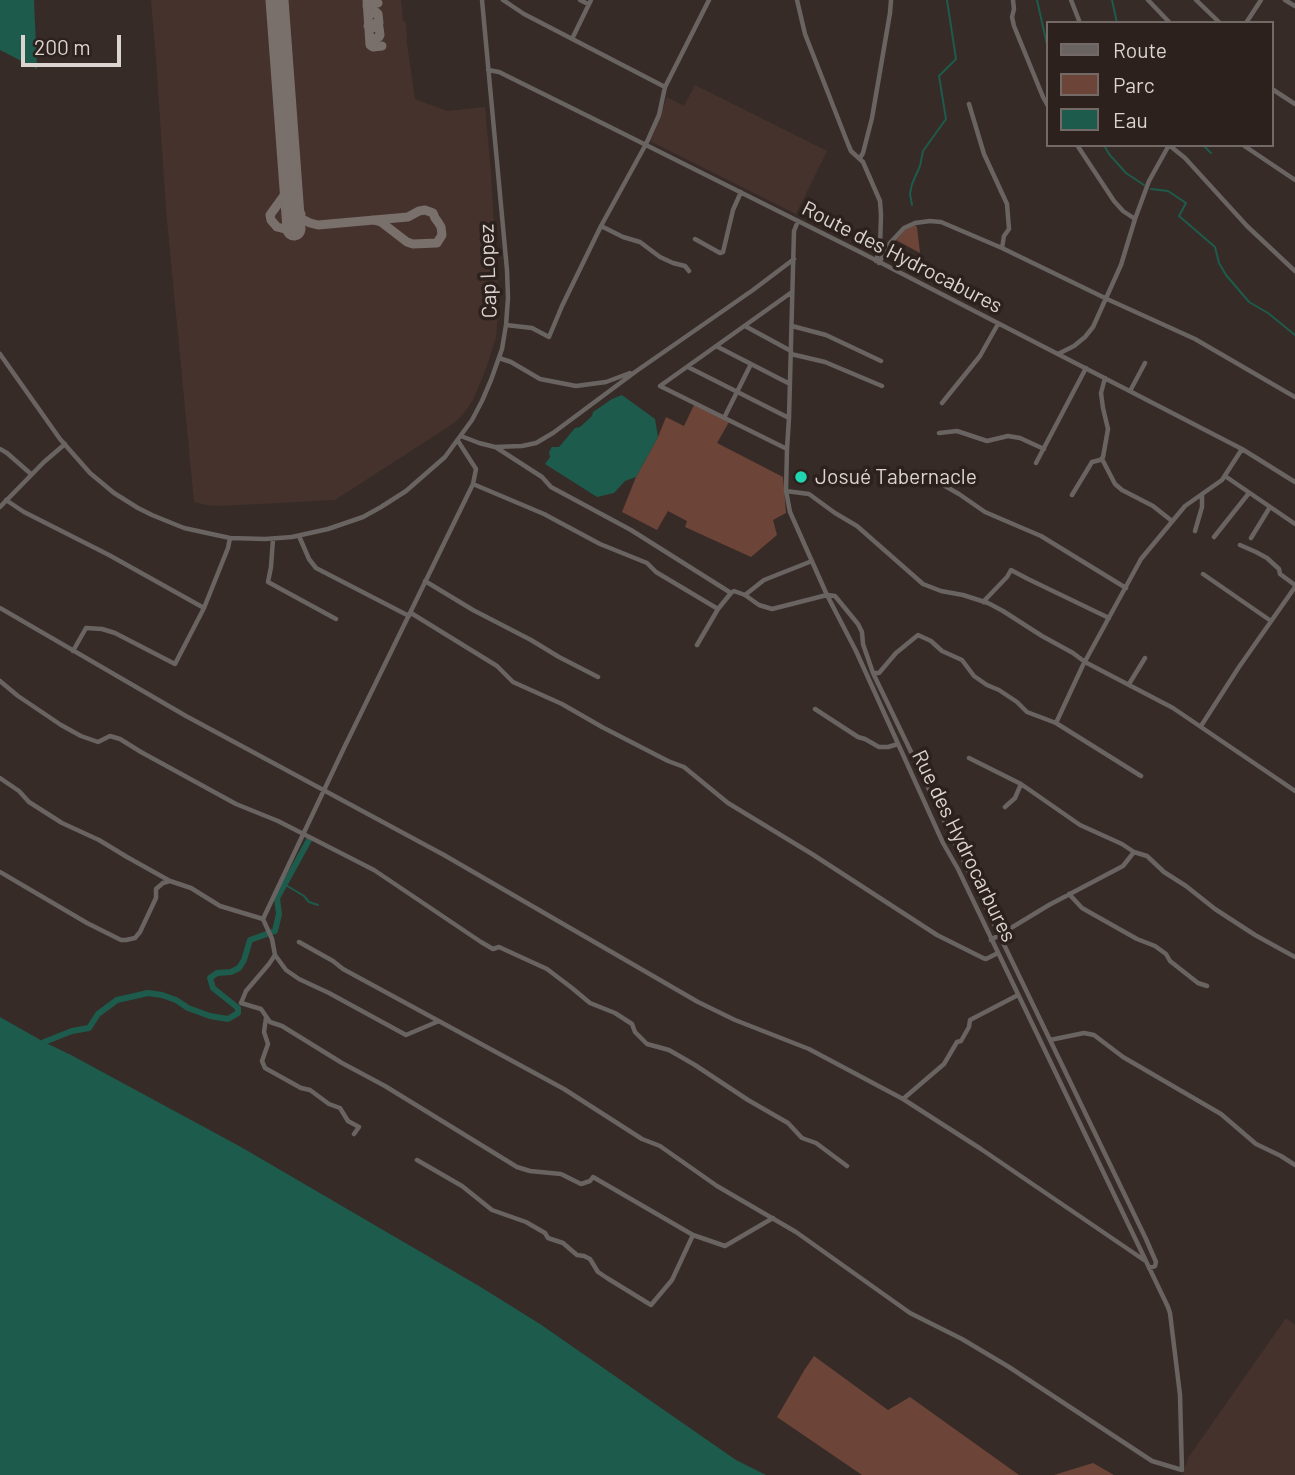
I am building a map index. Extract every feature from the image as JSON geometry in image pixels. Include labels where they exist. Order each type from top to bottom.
[{"type":"street","name":"Cap Lopez","points":[[0,354],[65,444],[99,481],[152,516],[184,528],[230,538],[273,539],[299,536],[363,517],[424,477],[445,457],[482,401],[499,358],[506,325],[508,285],[482,0]]},
{"type":"street","points":[[503,0],[524,14],[664,87]]},
{"type":"street","points":[[572,39],[589,2],[580,0]]},
{"type":"street","points":[[506,325],[533,328],[549,337],[601,226],[646,144],[659,115],[664,87],[709,0]]},
{"type":"street","points":[[797,0],[805,34],[851,151],[863,162],[880,201],[878,262]]},
{"type":"street","points":[[860,158],[872,118],[891,0]]},
{"type":"street","points":[[1013,0],[1014,26],[1046,102]]},
{"type":"street","points":[[1070,0],[1079,21]]},
{"type":"street","points":[[1148,0],[1168,21]]},
{"type":"street","points":[[1196,0],[1218,21]]},
{"type":"street","points":[[1247,21],[1261,0]]},
{"type":"street","points":[[1285,0],[1295,6]]},
{"type":"street","name":"Route des Hydrocabures","points":[[488,70],[499,72],[646,144],[1105,377],[1242,449],[1295,482]]},
{"type":"street","points":[[1274,90],[1295,104]]},
{"type":"street","points":[[969,104],[984,154],[1007,204],[1009,229],[1004,236],[1002,248]]},
{"type":"street","points":[[1078,147],[1114,201],[1122,211],[1135,219]]},
{"type":"street","points":[[1058,354],[1074,346],[1093,327],[1121,265],[1149,181],[1168,147]]},
{"type":"street","points":[[1171,147],[1185,158],[1247,226],[1295,271]]},
{"type":"street","points":[[1246,147],[1295,180]]},
{"type":"street","points":[[491,174],[498,173]]},
{"type":"street","points":[[695,239],[720,253],[723,252],[733,210],[741,192]]},
{"type":"street","name":"Rue des Hydrocarbures","points":[[773,1218],[910,1313],[1009,1367],[1152,1461],[1182,1470],[1181,1395],[1170,1313],[911,775],[790,512],[786,491],[786,449],[794,231],[798,221]]},
{"type":"street","points":[[878,262],[904,228],[915,223],[941,222],[1195,339],[1295,397]]},
{"type":"street","points":[[601,226],[640,243],[660,257],[685,266],[689,271]]},
{"type":"street","points":[[459,438],[495,447],[536,443],[793,259]]},
{"type":"street","points":[[786,449],[660,386],[793,292]]},
{"type":"street","points":[[942,403],[980,356],[999,324]]},
{"type":"street","points":[[745,326],[791,352],[825,362],[882,386]]},
{"type":"street","points":[[792,326],[826,335],[881,361]]},
{"type":"street","points":[[716,346],[790,384]]},
{"type":"street","points":[[499,358],[540,379],[576,386],[606,382],[635,372]]},
{"type":"street","points":[[1130,391],[1145,363]]},
{"type":"street","points":[[724,418],[751,364]]},
{"type":"street","points":[[687,366],[789,418]]},
{"type":"street","points":[[1036,463],[1086,368]]},
{"type":"street","points":[[1105,377],[1101,393],[1108,429],[1102,459],[1115,484],[1153,506],[1172,521]]},
{"type":"street","points":[[940,433],[957,431],[987,441],[1013,437],[1044,449]]},
{"type":"street","points":[[439,1021],[406,1035],[299,979],[286,970],[275,955],[272,939],[262,919],[473,484],[476,469],[459,438]]},
{"type":"street","points":[[0,507],[31,474],[65,444]]},
{"type":"street","points":[[495,447],[542,477],[551,486],[631,530],[731,593]]},
{"type":"street","points":[[0,449],[31,474]]},
{"type":"street","points":[[1056,723],[1083,665],[1146,551],[1189,503],[1225,476],[1242,449]]},
{"type":"street","points":[[1072,495],[1092,462],[1102,459]]},
{"type":"street","points":[[922,473],[960,494],[985,512],[1041,536],[1126,588]]},
{"type":"street","points":[[1225,476],[1295,524]]},
{"type":"street","points":[[473,484],[544,514],[600,544],[647,563],[656,572],[718,609]]},
{"type":"street","points":[[786,491],[809,494],[857,526],[923,584],[941,591],[963,594],[1003,611],[1085,662],[1173,708],[1295,791]]},
{"type":"street","points":[[1214,537],[1249,493]]},
{"type":"street","points":[[1195,531],[1202,507],[1202,495]]},
{"type":"street","points":[[6,500],[204,608]]},
{"type":"street","points":[[1251,538],[1270,507]]},
{"type":"street","points":[[299,536],[316,568],[410,614],[496,666],[513,682],[562,704],[684,767],[728,803],[937,935],[986,959],[998,953]]},
{"type":"street","points":[[73,651],[86,628],[102,629],[176,664],[204,608],[230,538]]},
{"type":"street","points":[[273,539],[268,582],[335,619]]},
{"type":"street","points":[[1201,726],[1294,589],[1267,558],[1240,545]]},
{"type":"street","points":[[745,595],[764,580],[812,561]]},
{"type":"street","points":[[983,602],[1011,570],[1110,618]]},
{"type":"street","points":[[1203,574],[1271,621]]},
{"type":"street","points":[[425,581],[598,677]]},
{"type":"street","points":[[697,645],[718,609],[734,591],[772,609],[835,596],[858,624],[873,673],[1146,1239],[1156,1262],[1156,1266],[1149,1268]]},
{"type":"street","points":[[0,608],[186,716],[444,855],[698,1002],[735,1020],[809,1049],[903,1099],[1145,1261]]},
{"type":"street","points":[[873,673],[879,673],[896,653],[918,635],[962,660],[974,676],[1017,702],[1027,712],[1056,723],[1141,776]]},
{"type":"street","points":[[1129,684],[1145,658]]},
{"type":"street","points":[[0,681],[50,718],[81,736],[98,742],[110,736],[120,739],[236,804],[278,821],[374,870],[493,949],[499,947],[547,970],[590,1003],[615,1013],[632,1024],[635,1032],[647,1044],[669,1050],[695,1065],[788,1123],[802,1138],[816,1143],[847,1166]]},
{"type":"street","points":[[815,709],[858,737],[879,747],[898,744]]},
{"type":"street","points":[[969,758],[1021,784],[1080,825],[1147,856],[1164,872],[1215,909],[1295,957]]},
{"type":"street","points":[[911,775],[920,771]]},
{"type":"street","points":[[0,778],[23,794],[29,802],[62,823],[99,840],[127,858],[170,881],[191,888],[220,906],[262,919]]},
{"type":"street","points":[[1005,807],[1015,798],[1021,784]]},
{"type":"street","points":[[991,940],[1123,866],[1135,852]]},
{"type":"street","points":[[0,872],[121,940],[131,940],[138,935],[156,898],[156,889],[170,881]]},
{"type":"street","points":[[1069,894],[1082,908],[1137,939],[1155,946],[1198,982],[1207,986]]},
{"type":"street","points":[[275,955],[246,991],[241,1003],[261,1009],[270,1023],[282,1026],[385,1086],[517,1167],[561,1174],[581,1184],[593,1177],[693,1235],[725,1246],[773,1218],[717,1186],[660,1146],[642,1139],[564,1089],[343,969],[299,942]]},
{"type":"street","points":[[903,1099],[943,1065],[957,1042],[961,1041],[970,1020],[1018,995]]},
{"type":"street","points":[[267,1016],[264,1032],[268,1044],[262,1061],[265,1068],[340,1108],[348,1121],[359,1127],[355,1134]]},
{"type":"street","points":[[1050,1040],[1084,1033],[1094,1035],[1123,1057],[1221,1114],[1256,1144],[1295,1164]]},
{"type":"street","points":[[416,1160],[462,1186],[492,1210],[526,1222],[545,1233],[548,1238],[564,1243],[577,1255],[590,1259],[598,1272],[607,1279],[651,1305],[672,1280],[693,1235]]},
{"type":"shaded area","points":[[151,0],[401,0],[415,99],[447,111],[485,107],[499,304],[496,337],[487,366],[473,400],[454,423],[335,500],[219,506],[194,502],[166,210]]},
{"type":"shaded area","points":[[695,85],[827,151],[796,214],[650,141],[667,97],[684,106]]},
{"type":"shaded area","points":[[1286,1318],[1295,1325],[1295,1475],[1183,1475],[1188,1458]]},
{"type":"green space","points":[[915,225],[920,253],[896,240],[905,230]]},
{"type":"green space","points":[[694,405],[729,422],[717,443],[783,477],[786,513],[773,520],[777,535],[751,557],[685,527],[687,521],[668,511],[657,530],[622,512],[666,417],[684,426]]},
{"type":"green space","points":[[814,1356],[888,1410],[910,1397],[1019,1475],[862,1475],[777,1417]]},
{"type":"green space","points":[[1093,1463],[1114,1475],[1054,1475]]},
{"type":"water","points":[[0,0],[34,0],[37,69],[0,50]]},
{"type":"water","points":[[622,395],[655,419],[658,437],[636,477],[625,481],[614,493],[597,497],[545,464],[552,447],[559,447],[593,412]]},
{"type":"water","points":[[0,1017],[241,1147],[479,1286],[540,1324],[736,1460],[766,1475],[0,1475]]},
{"type":"waterway","points":[[912,205],[912,184],[923,151],[946,119],[939,76],[956,59],[947,0]]},
{"type":"waterway","points":[[1037,0],[1046,40]]},
{"type":"waterway","points":[[1112,0],[1117,21]]},
{"type":"waterway","points":[[1105,147],[1126,173],[1144,185]]},
{"type":"waterway","points":[[1205,147],[1211,153]]},
{"type":"waterway","points":[[1151,189],[1168,191],[1186,203],[1179,216],[1215,247],[1219,263],[1226,275],[1249,302],[1268,313],[1295,335]]},
{"type":"waterway","points":[[44,1042],[72,1031],[89,1028],[98,1014],[117,1000],[148,993],[176,1000],[188,1008],[210,1016],[228,1019],[238,1013],[238,1008],[213,988],[210,978],[217,973],[231,972],[239,968],[250,940],[275,931],[279,914],[277,898],[309,840]]},
{"type":"waterway","points":[[284,884],[309,902],[318,905]]},
{"type":"taxiway","points":[[367,0],[370,45],[382,46]]},
{"type":"taxiway","points":[[367,6],[378,3]]},
{"type":"taxiway","points":[[368,15],[376,12],[378,14],[379,23],[368,26],[371,27]]},
{"type":"taxiway","points":[[370,28],[379,27],[380,35],[370,40]]},
{"type":"taxiway","points":[[291,186],[270,215],[271,220],[277,227],[285,229],[294,226],[301,214]]},
{"type":"taxiway","points":[[292,199],[300,218],[318,225],[408,217],[425,210],[433,213],[441,227],[442,235],[437,243],[413,244],[381,222],[373,220]]},
{"type":"runway","points":[[277,0],[294,229]]},
{"type":"place","name":"Josué Tabernacle","points":[[801,477]]}]
